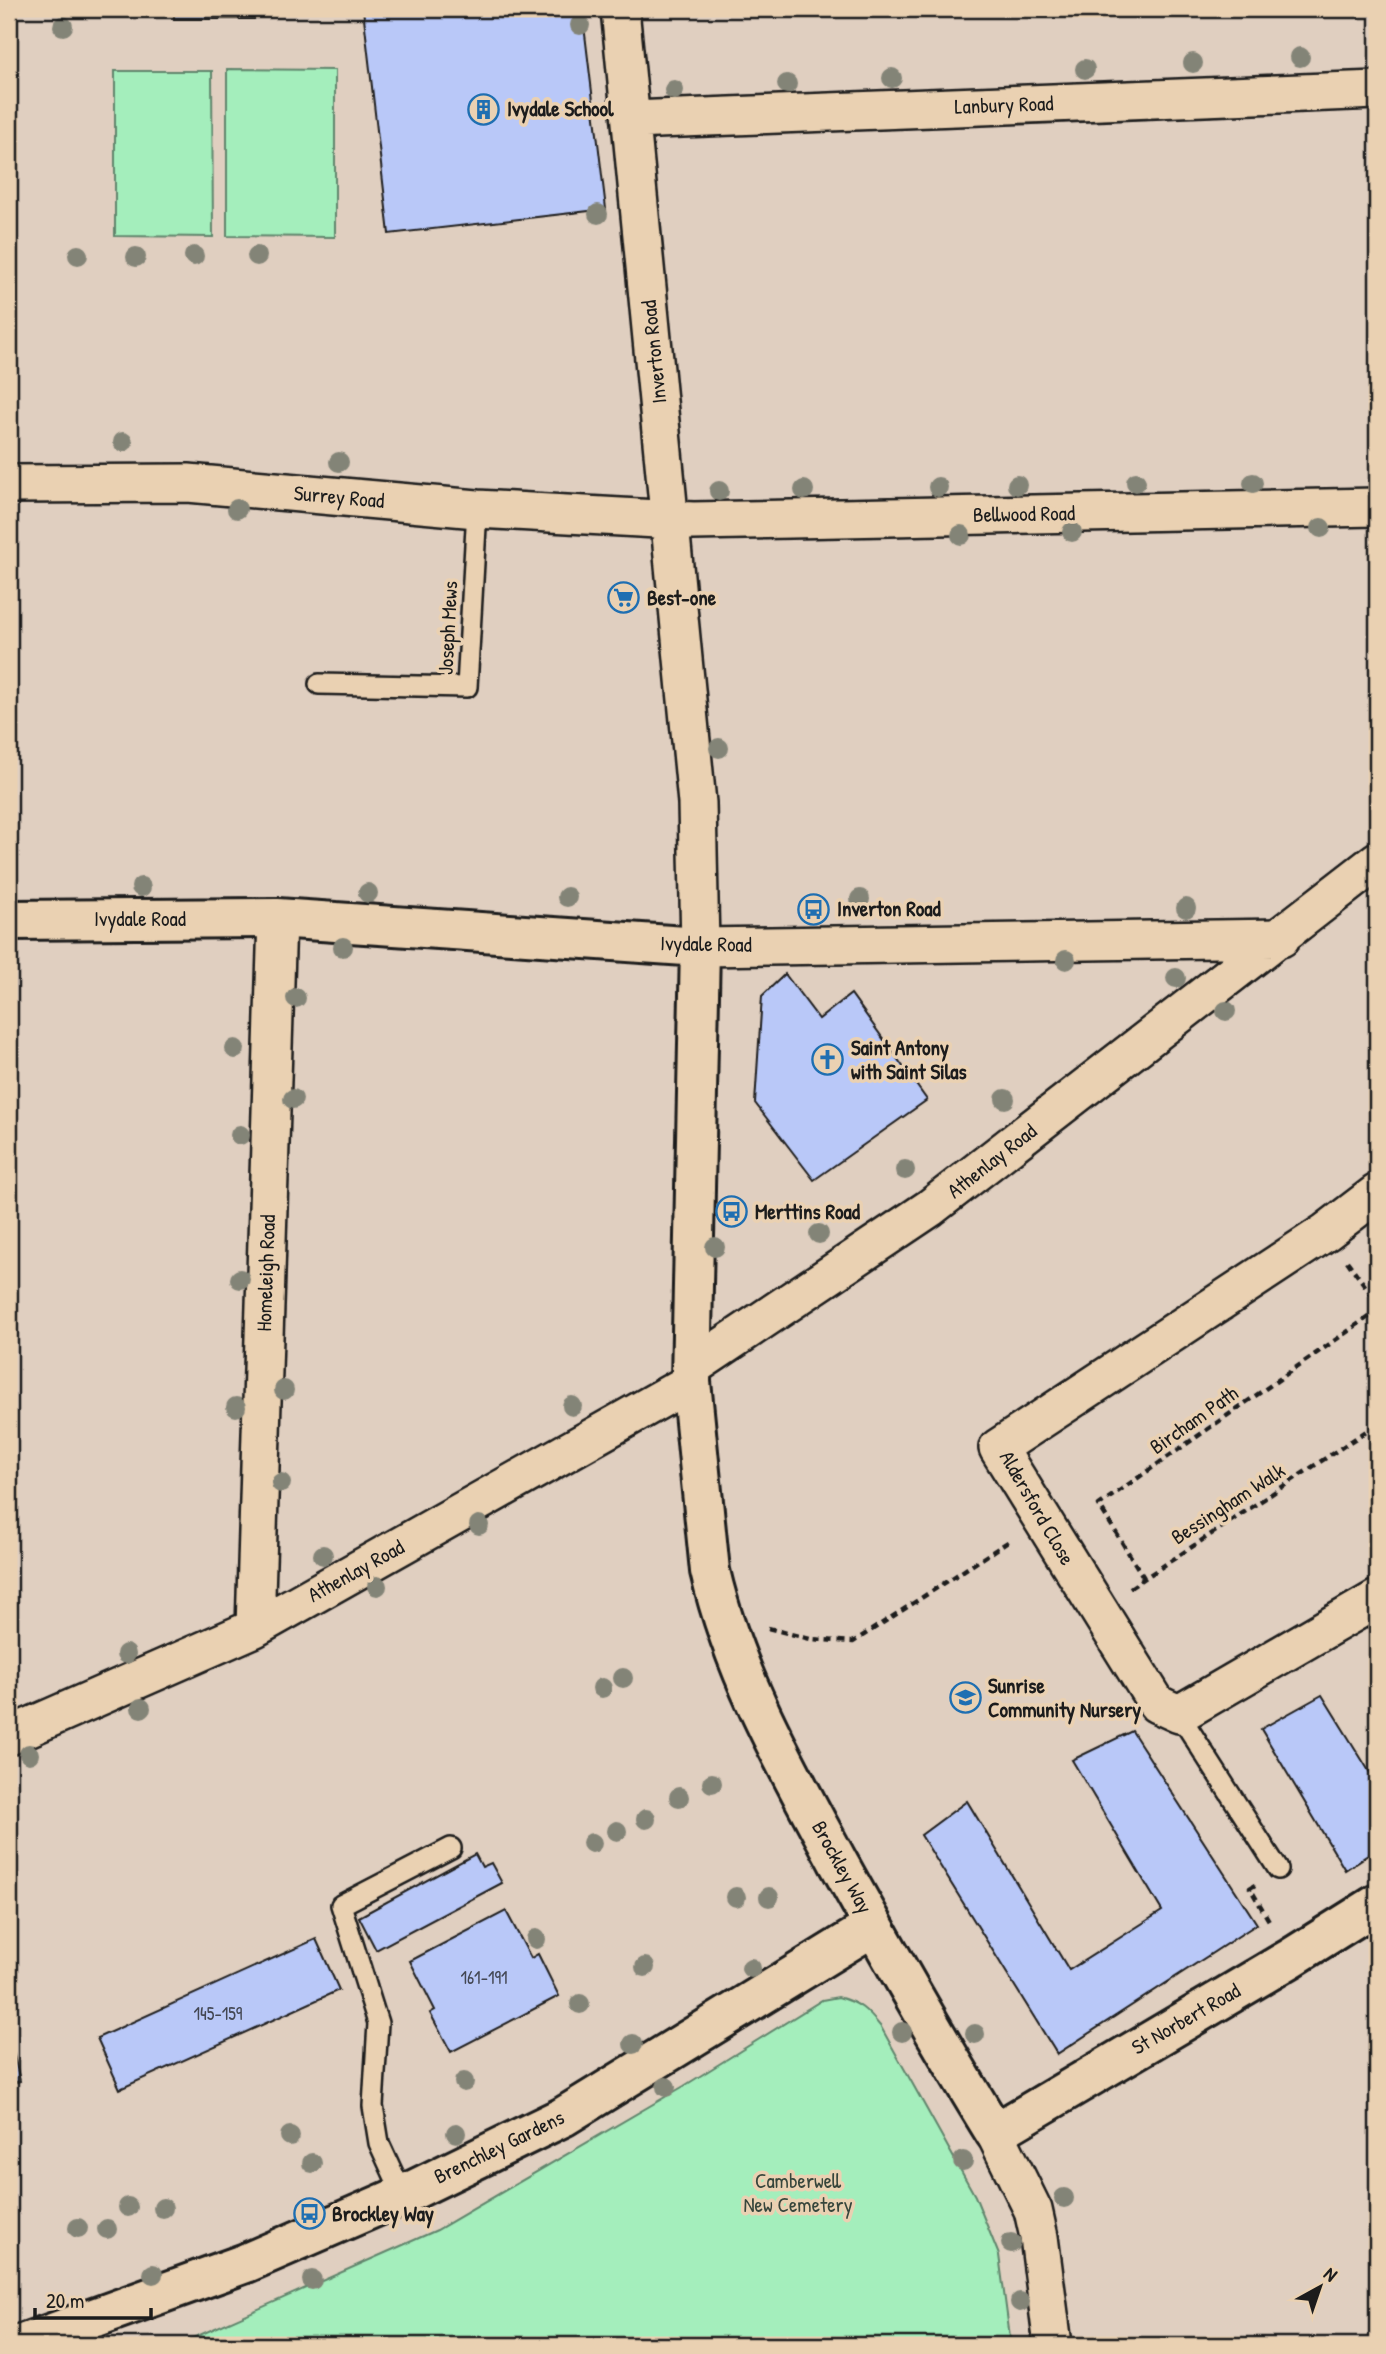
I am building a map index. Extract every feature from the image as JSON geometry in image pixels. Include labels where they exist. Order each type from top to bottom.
[{"type":"street","name":"Inverton Road","points":[[621,9],[697,803],[700,947]]},
{"type":"street","name":"Lanbury Road","points":[[632,120],[1377,90]]},
{"type":"street","name":"Surrey Road","points":[[9,484],[188,483],[477,509],[670,519]]},
{"type":"street","name":"Bellwood Road","points":[[670,519],[700,521],[1377,507]]},
{"type":"street","points":[[1281,938],[1377,861]]},
{"type":"street","name":"Ivydale Road","points":[[9,920],[277,918],[700,947],[1281,938]]},
{"type":"street","name":"Homeleigh Road","points":[[255,1628],[277,918]]},
{"type":"street","name":"Athenlay Road","points":[[9,1736],[255,1628],[691,1375],[930,1208],[1281,938]]},
{"type":"street","points":[[691,1375],[700,947]]},
{"type":"street","name":"Aldersford Close","points":[[1180,1714],[1157,1704],[998,1448],[1326,1231],[1377,1194]]},
{"type":"street","name":"Brockley Way","points":[[691,1375],[710,1571],[715,1594],[745,1679],[786,1766],[930,2028],[995,2133],[1033,2210],[1054,2345]]},
{"type":"street","points":[[1180,1714],[1377,1599]]},
{"type":"street","name":"St Norbert Road","points":[[995,2133],[1377,1904]]},
{"type":"street","name":"Brenchley Gardens","points":[[19,2345],[89,2322],[246,2263],[403,2195],[563,2117],[874,1926]]},
{"type":"lane","name":"Joseph Mews","points":[[319,684],[467,687],[477,509]]},
{"type":"lane","points":[[1180,1714],[1278,1869]]},
{"type":"lane","points":[[403,2195],[380,2143],[373,2106],[378,2023],[341,1905],[451,1848]]},
{"type":"path","points":[[1326,1231],[1377,1303]]},
{"type":"path","name":"Bircham Path","points":[[1144,1578],[1099,1505],[1377,1311]]},
{"type":"path","name":"Bessingham Walk","points":[[1097,1610],[1377,1424]]},
{"type":"path","points":[[757,1625],[810,1639],[853,1642],[1041,1520]]},
{"type":"path","points":[[1278,1869],[1250,1888],[1291,1958]]},
{"type":"green space","points":[[227,69],[335,70],[335,237],[227,236]]},
{"type":"green space","points":[[115,71],[212,71],[213,237],[115,236]]},
{"type":"green space","name":"Camberwell New Cemetery","points":[[838,1997],[862,2008],[881,2027],[975,2196],[999,2255],[1011,2345],[177,2345],[437,2230],[684,2086],[822,2000]]},
{"type":"building","points":[[174,9],[254,9],[254,19],[174,19]]},
{"type":"building","name":"Ivydale School","points":[[363,9],[582,9],[606,209],[389,234]]},
{"type":"building","name":"Saint Antony with Saint Silas","points":[[785,974],[819,1019],[851,994],[927,1100],[814,1180],[755,1103],[762,996]]},
{"type":"building","points":[[1322,1695],[1377,1784],[1377,1849],[1345,1870],[1261,1729]]},
{"type":"building","points":[[1132,1731],[1257,1924],[1057,2054],[921,1835],[967,1801],[1069,1970],[1162,1911],[1072,1760]]},
{"type":"building","points":[[475,1854],[482,1867],[491,1863],[502,1883],[376,1950],[359,1917]]},
{"type":"building","points":[[506,1911],[531,1958],[538,1954],[559,1996],[451,2052],[430,2013],[435,2010],[410,1961]]},
{"type":"building","points":[[316,1939],[339,1990],[120,2089],[97,2038]]},
{"type":"building","points":[[9,2034],[20,2081],[9,2084]]},
{"type":"place","name":"Ivydale School","points":[[484,109]]},
{"type":"place","name":"Best-one","points":[[624,598]]},
{"type":"place","name":"Inverton Road","points":[[814,909]]},
{"type":"place","name":"Saint Antony with Saint Silas","points":[[828,1060]]},
{"type":"place","name":"Merttins Road","points":[[732,1212]]},
{"type":"place","name":"Sunrise Community Nursery","points":[[965,1698]]},
{"type":"place","name":"Brockley Way","points":[[309,2214]]}]
